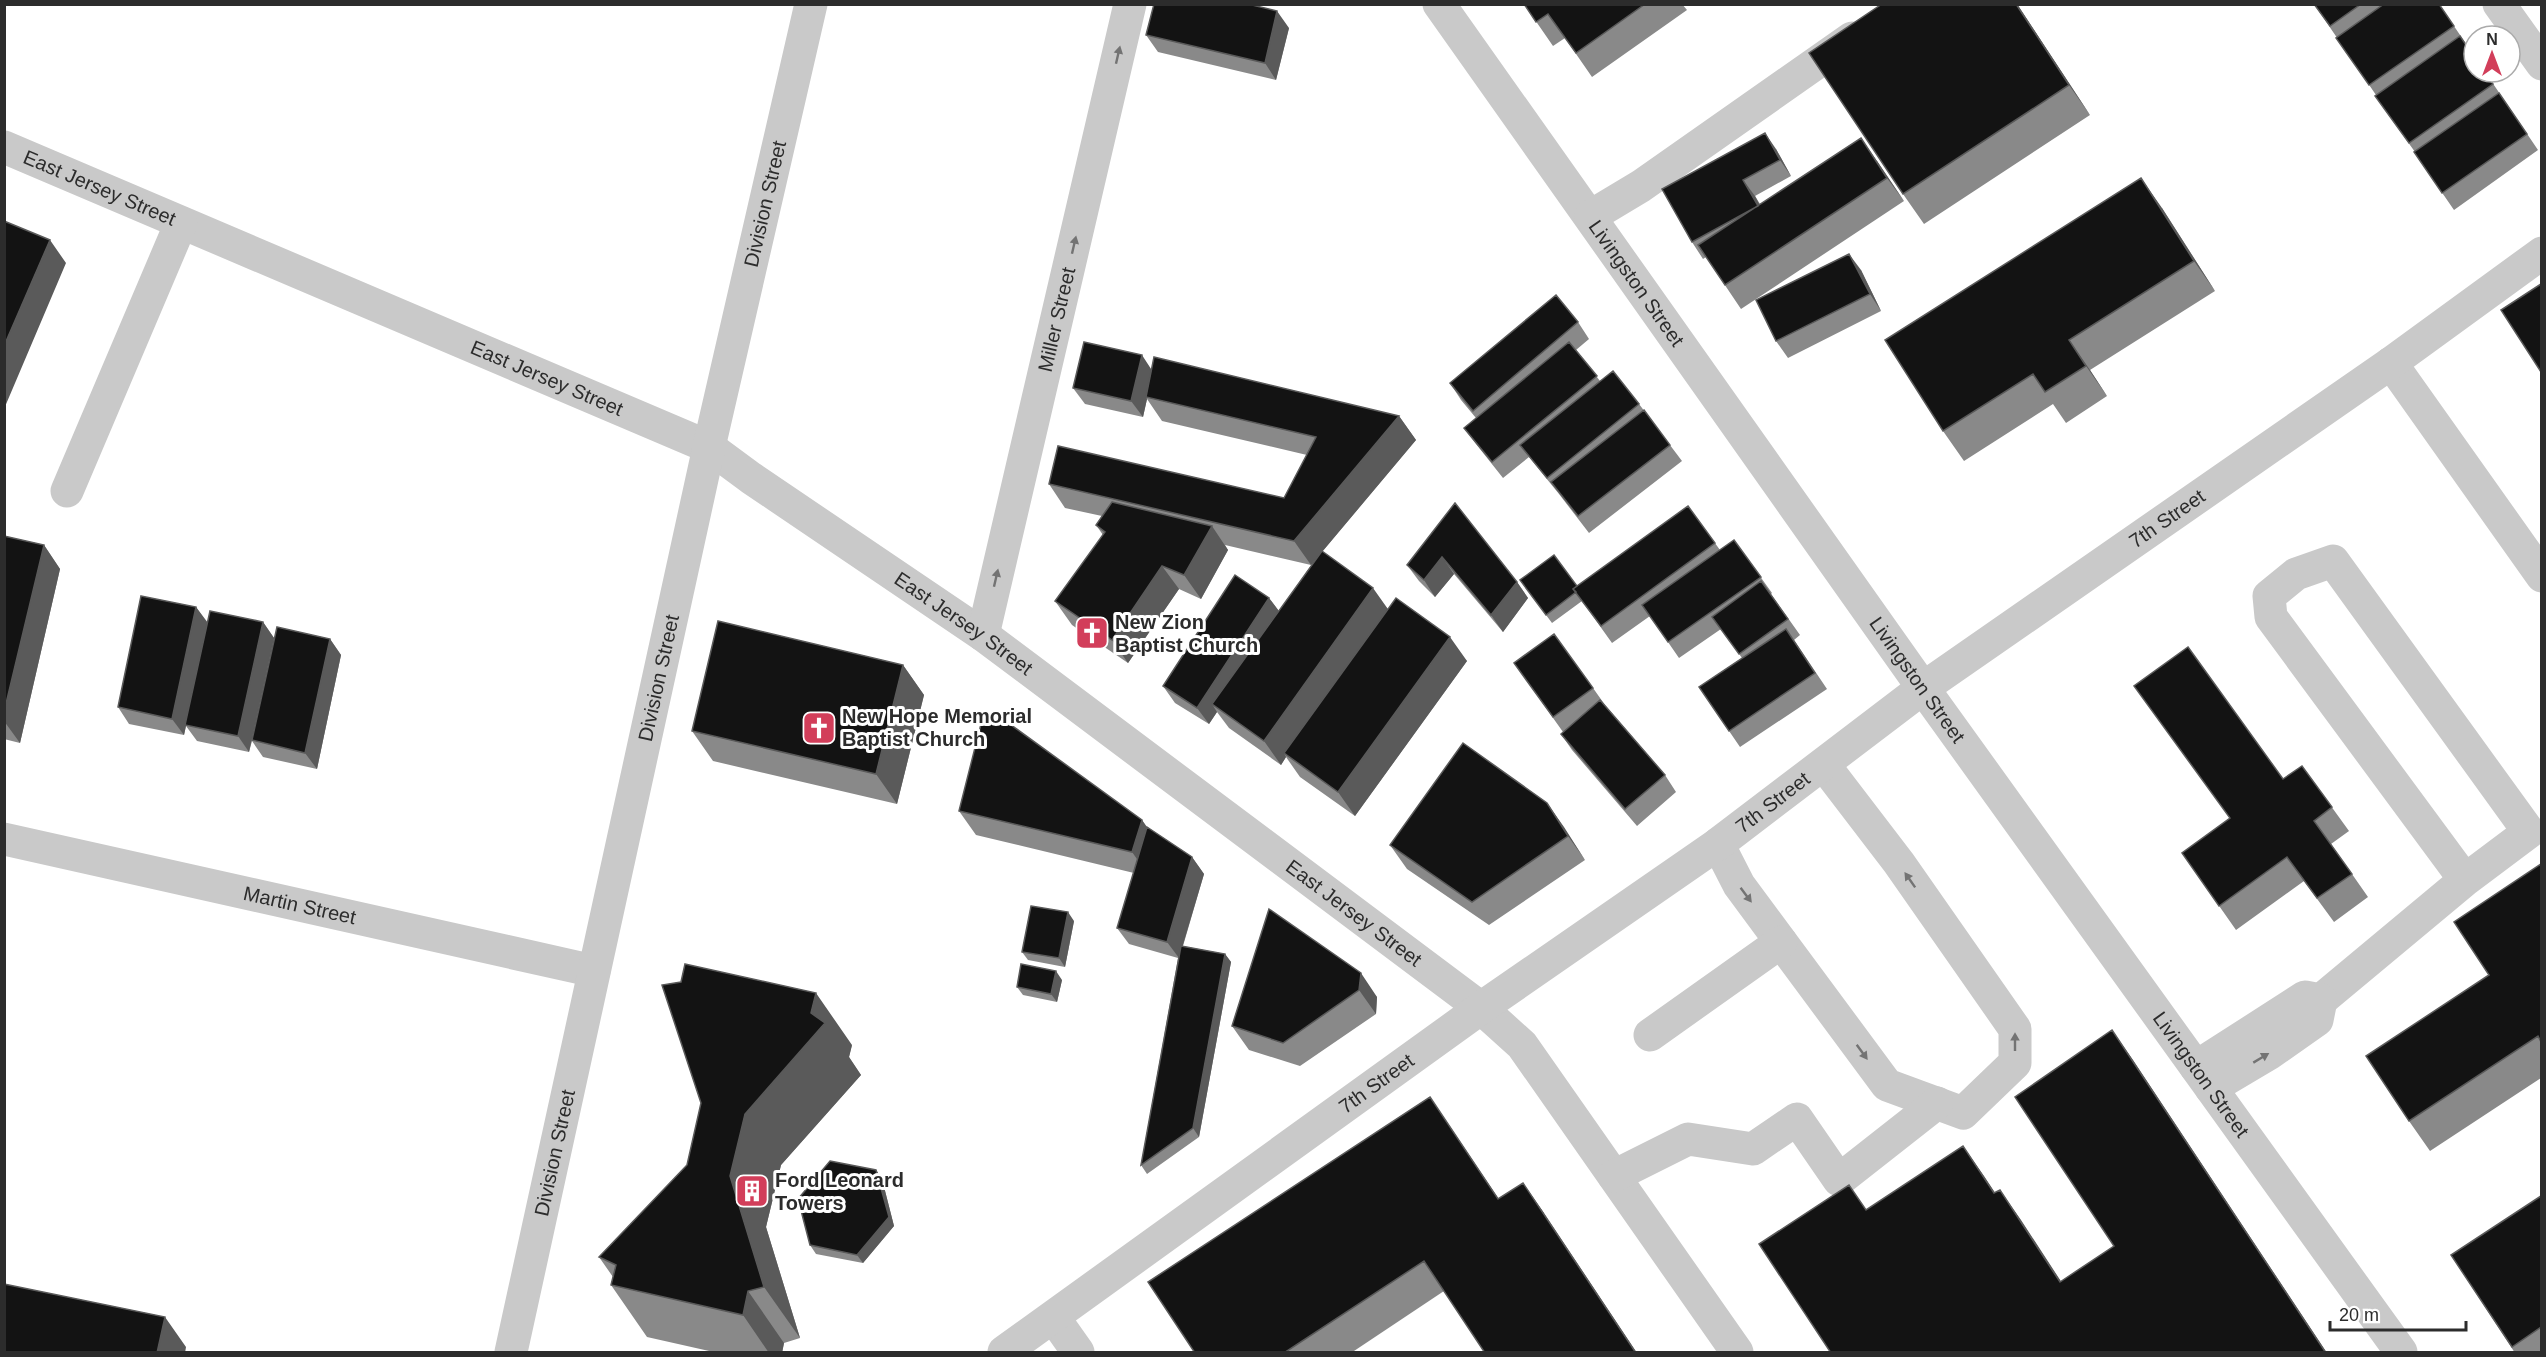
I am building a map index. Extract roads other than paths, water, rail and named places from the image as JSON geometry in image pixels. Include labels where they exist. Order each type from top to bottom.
[{"type":"street","name":"Division Street","points":[[511,1353],[709,447],[810,4]]},
{"type":"street","name":"Miller Street","points":[[983,635],[1130,4]]},
{"type":"street","name":"Livingston Street","points":[[1440,4],[1923,688],[2401,1353]]},
{"type":"street","points":[[2499,4],[2541,64]]},
{"type":"street","points":[[1591,216],[1641,186],[1861,31]]},
{"type":"street","name":"East Jersey Street","points":[[4,147],[709,447],[761,485],[983,635],[1481,1008],[1522,1045],[1737,1353]]},
{"type":"street","points":[[67,491],[181,222]]},
{"type":"street","name":"7th Street","points":[[1004,1353],[1204,1206],[1481,1008],[1718,844],[1923,688],[2391,363],[2541,253]]},
{"type":"street","points":[[2391,363],[2541,576]]},
{"type":"street","points":[[2204,1078],[2270,1053],[2317,1020],[2321,1000],[2465,880],[2535,830],[2333,561],[2296,574],[2270,596],[2271,616],[2465,880]]},
{"type":"street","points":[[1718,844],[1739,885],[1887,1085],[1962,1113],[2015,1063],[2015,1029],[1899,863],[1824,765]]},
{"type":"street","name":"Martin Street","points":[[4,839],[594,971]]},
{"type":"street","points":[[1650,1035],[1781,942]]},
{"type":"street","points":[[1614,1176],[1688,1139],[1753,1149],[1797,1119],[1839,1180],[1937,1103]]},
{"type":"street","points":[[1054,1318],[1078,1353]]},
{"type":"place","name":"New Zion Baptist Church","points":[[1092,633]]},
{"type":"place","name":"New Hope Memorial Baptist Church","points":[[819,728]]},
{"type":"place","name":"Ford Leonard Towers","points":[[752,1191]]}]
